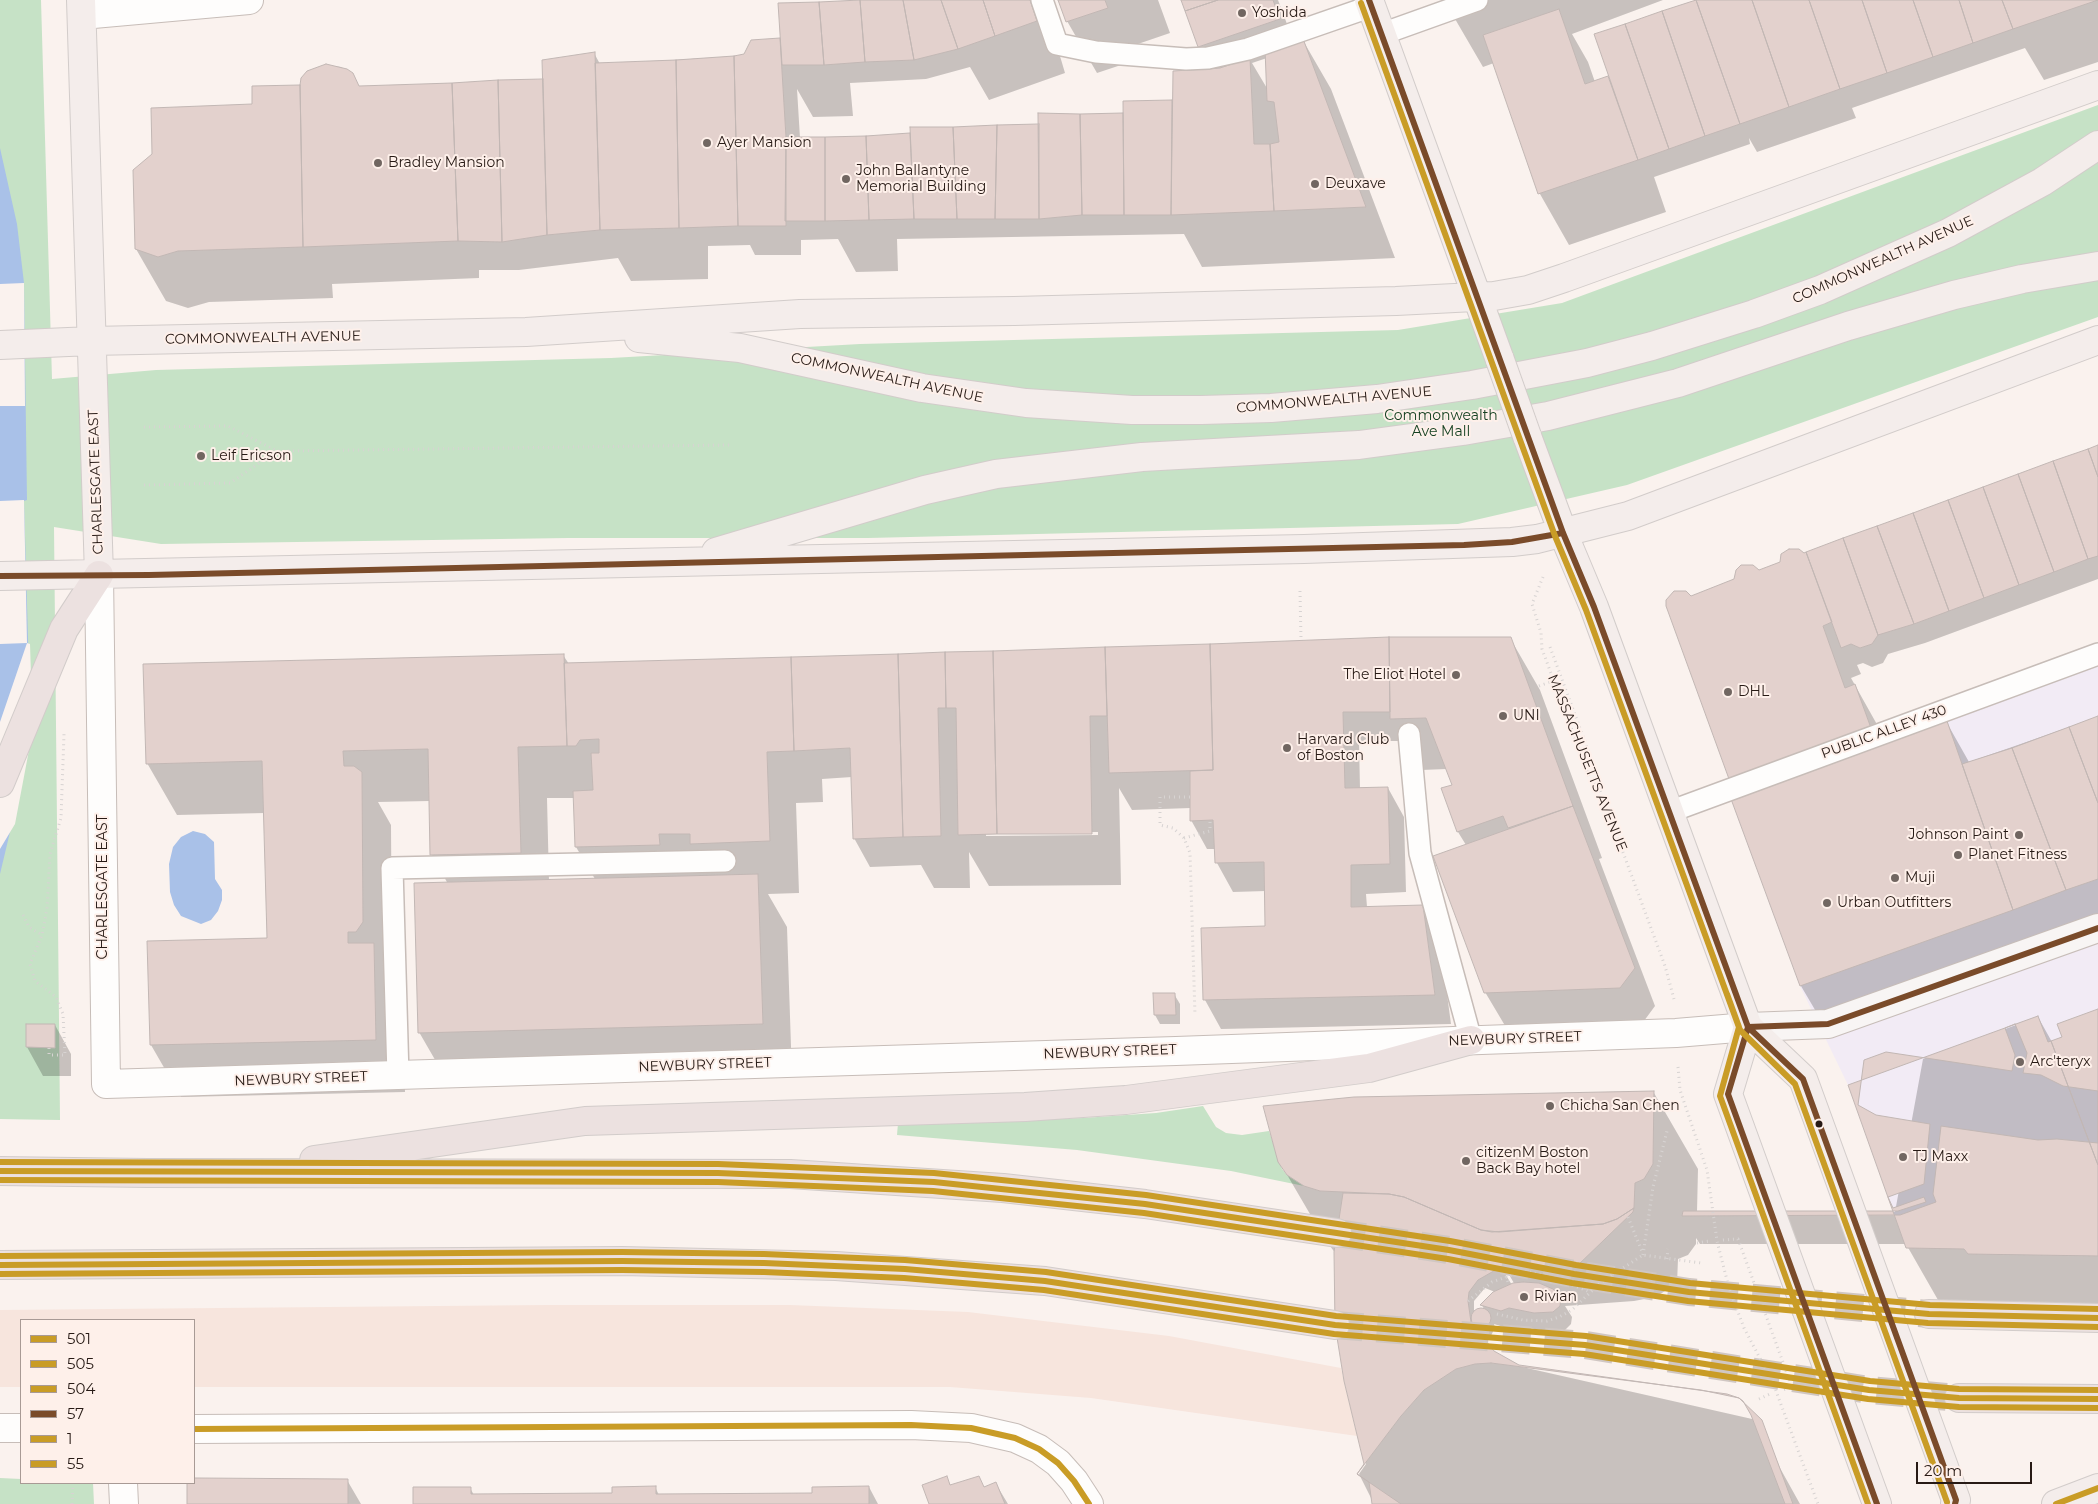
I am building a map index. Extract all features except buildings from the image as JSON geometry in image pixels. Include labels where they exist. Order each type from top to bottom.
[{"type":"highway","points":[[0,783],[71,615],[99,574]]},
{"type":"highway","points":[[217,1173],[585,1121],[1025,1107],[1126,1100],[1369,1068],[1471,1040]]},
{"type":"highway","points":[[2,1171],[718,1173],[860,1177],[1074,1195],[1337,1233]]},
{"type":"highway","points":[[2,1265],[764,1262],[905,1269],[1045,1281],[1335,1325]]},
{"type":"highway","points":[[1929,1314],[2098,1318]]},
{"type":"highway","points":[[1959,1398],[2098,1399]]},
{"type":"main road","points":[[1370,3],[1527,436],[1563,533],[1594,607],[1748,1027],[1803,1079],[1956,1500],[1955,1504]]},
{"type":"main road","name":"CHARLESGATE EAST","points":[[81,8],[99,574]]},
{"type":"main road","name":"COMMONWEALTH AVENUE","points":[[0,345],[91,341],[526,332],[800,314],[1014,311],[1477,298],[1528,290],[1564,278],[2098,85]]},
{"type":"main road","name":"COMMONWEALTH AVENUE","points":[[526,332],[621,336],[740,348],[922,388],[1026,403],[1123,409],[1202,410],[1272,408],[1377,399],[1472,385],[1587,363],[1652,346],[1754,314],[1852,277],[1957,229],[2042,182],[2098,145]]},
{"type":"main road","points":[[638,564],[716,552],[926,490],[996,474],[1132,458],[1320,449],[1395,441],[1548,416],[1678,383],[1848,326],[1937,300],[2022,279],[2098,266]]},
{"type":"main road","points":[[13,576],[1486,545],[1537,539],[1628,516],[2098,340]]},
{"type":"main road","name":"NEWBURY STREET","points":[[1748,1027],[1828,1024],[2098,928]]},
{"type":"main road","points":[[1748,1027],[1728,1094],[1877,1504]]},
{"type":"main road","points":[[2056,1504],[2098,1488]]},
{"type":"street","points":[[81,8],[249,0]]},
{"type":"street","name":"CHARLESGATE EAST","points":[[99,574],[106,1084]]},
{"type":"street","name":"NEWBURY STREET","points":[[106,1084],[1676,1033],[1748,1027]]},
{"type":"street","points":[[195,1429],[901,1425],[971,1428],[1015,1438],[1039,1449],[1058,1463],[1074,1481],[1089,1504]]},
{"type":"street","points":[[123,1484],[124,1504]]},
{"type":"lane","points":[[1042,0],[1057,44],[1096,52],[1186,59],[1208,58],[1248,49],[1370,3]]},
{"type":"lane","points":[[1382,34],[1477,0]]},
{"type":"lane","name":"PUBLIC ALLEY 430","points":[[1669,812],[2098,654]]},
{"type":"lane","points":[[1410,734],[1420,853],[1471,1040]]},
{"type":"lane","points":[[398,1076],[392,868],[725,861]]},
{"type":"path","points":[[144,427],[228,426],[277,451],[732,445]]},
{"type":"path","points":[[144,485],[230,484],[277,451]]},
{"type":"path","name":"MASSACHUSETTS AVENUE","points":[[1563,533],[1532,604],[1541,633],[1542,650],[1590,779],[1600,790],[1665,966]]},
{"type":"path","points":[[1300,591],[1301,640]]},
{"type":"path","points":[[1550,647],[1560,679],[1598,777]]},
{"type":"path","points":[[1539,686],[1550,682]]},
{"type":"path","points":[[49,1048],[49,1055],[65,1055],[63,1014],[56,997],[35,981],[30,964],[42,935],[47,909],[50,854],[60,818],[65,731]]},
{"type":"path","points":[[1190,797],[1160,797],[1160,824],[1173,828],[1184,838],[1190,853],[1195,1024]]},
{"type":"path","points":[[1184,838],[1210,831],[1210,820]]},
{"type":"path","points":[[23,915],[29,927],[42,935]]},
{"type":"path","points":[[1690,1118],[1707,1170],[1717,1241],[1729,1288],[1744,1328],[1773,1383],[1818,1504]]},
{"type":"path","points":[[1643,1255],[1653,1187],[1667,1131]]},
{"type":"path","points":[[1628,1217],[1643,1255]]},
{"type":"path","points":[[1723,1240],[1738,1239],[1792,1387],[1783,1390]]},
{"type":"path","points":[[1697,1242],[1710,1241]]},
{"type":"path","points":[[1667,1259],[1668,1249]]},
{"type":"path","points":[[1497,1314],[1522,1320],[1553,1319],[1572,1310],[1611,1275],[1643,1255],[1701,1263]]},
{"type":"path","points":[[1468,1301],[1483,1287],[1506,1276],[1529,1272],[1543,1274],[1590,1292]]},
{"type":"path","points":[[1506,1276],[1509,1285]]},
{"type":"path","points":[[1759,1399],[1770,1394]]},
{"type":"path","points":[[72,1504],[73,1484]]},
{"type":"shaded area","points":[[2098,660],[2098,1256],[1968,1254],[1964,1249],[1906,1248],[1848,1085],[1800,986],[1731,799]]},
{"type":"shaded area","points":[[547,1305],[790,1305],[968,1312],[1169,1336],[1341,1368],[1357,1436],[1091,1398],[950,1387],[195,1387],[195,1319],[20,1319],[20,1387],[0,1387],[0,1310]]},
{"type":"green space","name":"Commonwealth Ave Mall","points":[[0,0],[41,0],[52,379],[156,370],[611,358],[860,344],[1398,330],[1562,303],[2098,105],[2098,317],[1627,485],[1458,524],[868,538],[568,538],[161,544],[54,527],[60,1120],[0,1119]]},
{"type":"green space","points":[[1203,1106],[1216,1127],[1226,1133],[1242,1135],[1269,1131],[1282,1169],[1287,1175],[1304,1186],[1231,1171],[1077,1150],[897,1135],[898,1123],[1083,1118],[1156,1113]]},
{"type":"green space","points":[[0,1478],[20,1479],[20,1484],[93,1484],[94,1504],[0,1504]]},
{"type":"water","points":[[0,148],[17,224],[24,283],[27,500],[24,501],[30,706],[21,786],[0,874]]},
{"type":"water","points":[[193,831],[205,834],[214,842],[215,879],[222,890],[222,900],[218,911],[211,920],[201,924],[181,916],[174,905],[170,892],[169,864],[173,847],[181,837]]},
{"type":"pier","points":[[24,283],[25,406],[0,406],[0,284]]},
{"type":"pier","points":[[24,500],[27,643],[0,644],[0,501]]},
{"type":"pier","points":[[27,643],[30,644],[32,706],[29,750],[15,824],[0,849],[0,722]]},
{"type":"tunnel","points":[[1337,1233],[1449,1250],[1574,1274],[1689,1292],[1929,1314]]},
{"type":"tunnel","points":[[1335,1325],[1585,1345],[1869,1390],[1959,1398]]},
{"type":"transit line","name":"57","points":[[1369,0],[1563,533],[1594,607],[1748,1027],[1803,1079],[1956,1500],[1955,1504]]},
{"type":"transit line","name":"1","points":[[1361,3],[1555,536],[1586,610],[1740,1030],[1795,1084],[1947,1502]]},
{"type":"transit line","name":"57","points":[[0,576],[149,575],[1464,545],[1512,542],[1563,533]]},
{"type":"transit line","name":"57","points":[[1748,1027],[1828,1024],[2098,928]]},
{"type":"transit line","name":"1","points":[[1727,994],[1739,1027],[1720,1096],[1868,1504]]},
{"type":"transit line","name":"57","points":[[1748,1027],[1728,1094],[1877,1504]]},
{"type":"transit line","name":"504","points":[[0,1162],[718,1164],[934,1173],[1146,1195],[1450,1241],[1576,1265],[1690,1283],[1930,1305],[2098,1309]]},
{"type":"transit line","name":"501","points":[[0,1171],[718,1173],[934,1182],[1145,1204],[1449,1250],[1574,1274],[1689,1292],[1929,1314],[2098,1318]]},
{"type":"transit line","name":"505","points":[[0,1180],[718,1182],[933,1191],[1144,1213],[1448,1259],[1572,1283],[1688,1301],[1928,1323],[2098,1327]]},
{"type":"transit line","name":"504","points":[[0,1256],[622,1252],[764,1254],[905,1260],[1046,1272],[1336,1316],[1586,1336],[1870,1381],[1959,1389],[2098,1390]]},
{"type":"transit line","name":"501","points":[[0,1265],[622,1261],[764,1263],[905,1269],[1045,1281],[1335,1325],[1585,1345],[1869,1390],[1959,1398],[2098,1399]]},
{"type":"transit line","name":"505","points":[[0,1274],[622,1270],[764,1272],[904,1278],[1044,1290],[1334,1334],[1584,1354],[1868,1399],[1959,1407],[2098,1408]]},
{"type":"transit line","name":"55","points":[[195,1429],[911,1425],[971,1428],[1015,1438],[1039,1449],[1058,1463],[1074,1481],[1089,1504]]},
{"type":"transit line","name":"55","points":[[2056,1504],[2098,1488]]},
{"type":"place","name":"Yoshida","points":[[1242,13]]},
{"type":"place","name":"Ayer Mansion","points":[[707,143]]},
{"type":"place","name":"Bradley Mansion","points":[[378,163]]},
{"type":"place","name":"John Ballantyne Memorial Building","points":[[846,179]]},
{"type":"place","name":"Deuxave","points":[[1315,184]]},
{"type":"place","name":"Leif Ericson","points":[[201,456]]},
{"type":"place","name":"The Eliot Hotel","points":[[1456,675]]},
{"type":"place","name":"DHL","points":[[1728,692]]},
{"type":"place","name":"UNI","points":[[1503,716]]},
{"type":"place","name":"Harvard Club of Boston","points":[[1287,748]]},
{"type":"place","name":"Johnson Paint","points":[[2019,835]]},
{"type":"place","name":"Planet Fitness","points":[[1958,855]]},
{"type":"place","name":"Muji","points":[[1895,878]]},
{"type":"place","name":"Urban Outfitters","points":[[1827,903]]},
{"type":"place","name":"Arc'teryx","points":[[2020,1062]]},
{"type":"place","name":"Chicha San Chen","points":[[1550,1106]]},
{"type":"place","name":"TJ Maxx","points":[[1903,1157]]},
{"type":"place","name":"citizenM Boston Back Bay hotel","points":[[1466,1161]]},
{"type":"place","name":"Rivian","points":[[1524,1297]]}]
